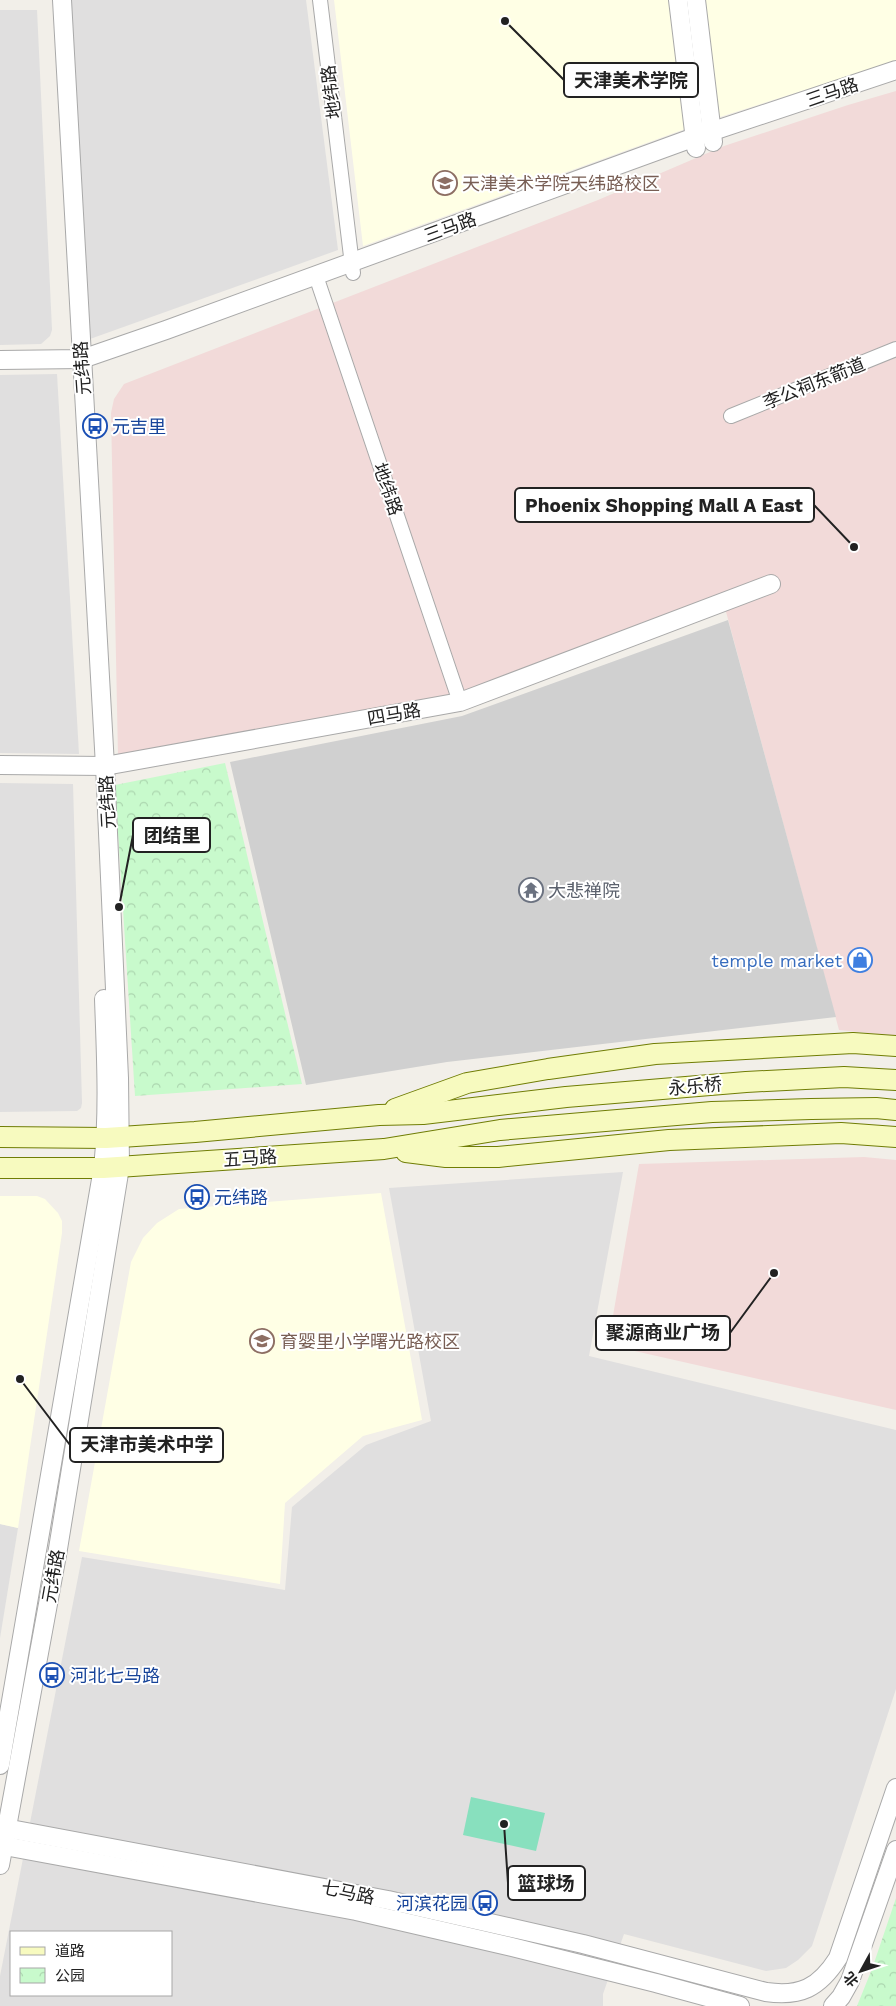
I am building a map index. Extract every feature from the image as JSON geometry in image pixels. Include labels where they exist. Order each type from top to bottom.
[{"type":"main road","points":[[379,1115],[467,1083],[645,1055],[853,1043],[896,1046]]},
{"type":"main road","name":"永乐桥","points":[[494,1105],[746,1082],[844,1076],[896,1080]]},
{"type":"main road","name":"五马路","points":[[0,1138],[114,1137],[195,1132],[379,1115],[423,1114],[494,1105]]},
{"type":"main road","name":"永乐桥","points":[[500,1130],[712,1112],[876,1108],[896,1110]]},
{"type":"main road","name":"五马路","points":[[0,1168],[111,1168],[384,1149],[500,1130]]},
{"type":"main road","points":[[384,1149],[446,1157],[498,1157],[669,1140],[841,1133],[896,1137]]},
{"type":"street","name":"元纬路","points":[[0,1865],[3,1837],[57,1555],[114,1137],[101,766],[54,0]]},
{"type":"street","name":"元纬路","points":[[62,0],[80,335],[76,361]]},
{"type":"street","name":"地纬路","points":[[320,0],[352,268]]},
{"type":"street","points":[[678,0],[695,143]]},
{"type":"street","points":[[696,0],[713,137]]},
{"type":"street","name":"三马路","points":[[713,137],[896,70]]},
{"type":"street","name":"三马路","points":[[0,368],[52,368],[76,361],[318,280],[695,143],[896,80]]},
{"type":"street","name":"地纬路","points":[[318,280],[460,702]]},
{"type":"street","name":"李公祠东箭道","points":[[731,416],[896,349]]},
{"type":"street","name":"三马路","points":[[0,360],[76,361]]},
{"type":"street","name":"四马路","points":[[0,765],[101,766],[460,702],[770,584]]},
{"type":"street","name":"元纬路","points":[[0,1765],[111,1168]]},
{"type":"street","name":"七马路","points":[[3,1837],[200,1863],[388,1900],[583,1944],[766,1992],[785,1995],[808,1988],[822,1979],[838,1958],[896,1788]]},
{"type":"street","name":"七马路","points":[[3,1837],[512,1946],[740,2006]]},
{"type":"street","points":[[833,2006],[841,1997],[850,1981],[896,1850]]},
{"type":"shaded area","points":[[69,0],[306,0],[338,250],[90,339]]},
{"type":"shaded area","name":"天津美术学院天纬路校区","points":[[334,0],[896,0],[896,61],[707,121],[363,246]]},
{"type":"shaded area","points":[[0,10],[37,10],[52,330],[50,336],[41,344],[0,345]]},
{"type":"shaded area","points":[[896,91],[896,1036],[839,1030],[725,608],[468,693],[118,756],[111,413],[114,399],[124,384],[598,200],[724,146]]},
{"type":"shaded area","points":[[57,374],[79,754],[0,753],[0,375]]},
{"type":"shaded area","name":"大悲禅院","points":[[728,620],[836,1017],[447,1062],[306,1085],[230,762],[462,716]]},
{"type":"shaded area","points":[[0,783],[73,784],[82,1103],[81,1108],[77,1111],[0,1112]]},
{"type":"shaded area","points":[[864,1157],[896,1160],[896,1410],[608,1345],[639,1164]]},
{"type":"shaded area","points":[[623,1172],[589,1356],[896,1430],[896,1689],[812,1946],[798,1960],[786,1968],[766,1971],[624,1934],[603,1994],[603,2006],[0,2006],[0,1976],[82,1557],[285,1590],[292,1507],[366,1445],[431,1421],[389,1188]]},
{"type":"shaded area","name":"育婴里小学曙光路校区","points":[[381,1193],[422,1420],[363,1436],[285,1503],[280,1584],[79,1551],[131,1262],[143,1238],[157,1223],[179,1209]]},
{"type":"shaded area","points":[[0,1196],[37,1196],[45,1199],[58,1213],[62,1221],[62,1233],[18,1528],[0,1524]]},
{"type":"shaded area","points":[[0,1524],[18,1528],[0,1638]]},
{"type":"green space","points":[[225,763],[302,1084],[135,1096],[115,785]]},
{"type":"green space","points":[[471,1797],[545,1813],[536,1851],[463,1835]]},
{"type":"green space","points":[[896,1898],[896,2006],[857,2006],[872,1969]]},
{"type":"place","name":"天津美术学院","points":[[505,21]]},
{"type":"place","name":"天津美术学院天纬路校区","points":[[445,183]]},
{"type":"place","name":"元吉里","points":[[95,426]]},
{"type":"place","name":"Phoenix Shopping Mall A East","points":[[854,547]]},
{"type":"place","name":"大悲禅院","points":[[531,890]]},
{"type":"place","name":"团结里","points":[[119,907]]},
{"type":"place","name":"temple market","points":[[860,960]]},
{"type":"place","name":"元纬路","points":[[197,1197]]},
{"type":"place","name":"聚源商业广场","points":[[774,1273]]},
{"type":"place","name":"育婴里小学曙光路校区","points":[[262,1341]]},
{"type":"place","name":"天津市美术中学","points":[[20,1379]]},
{"type":"place","name":"河北七马路","points":[[52,1675]]},
{"type":"place","name":"篮球场","points":[[504,1824]]},
{"type":"place","name":"河滨花园","points":[[485,1903]]}]
